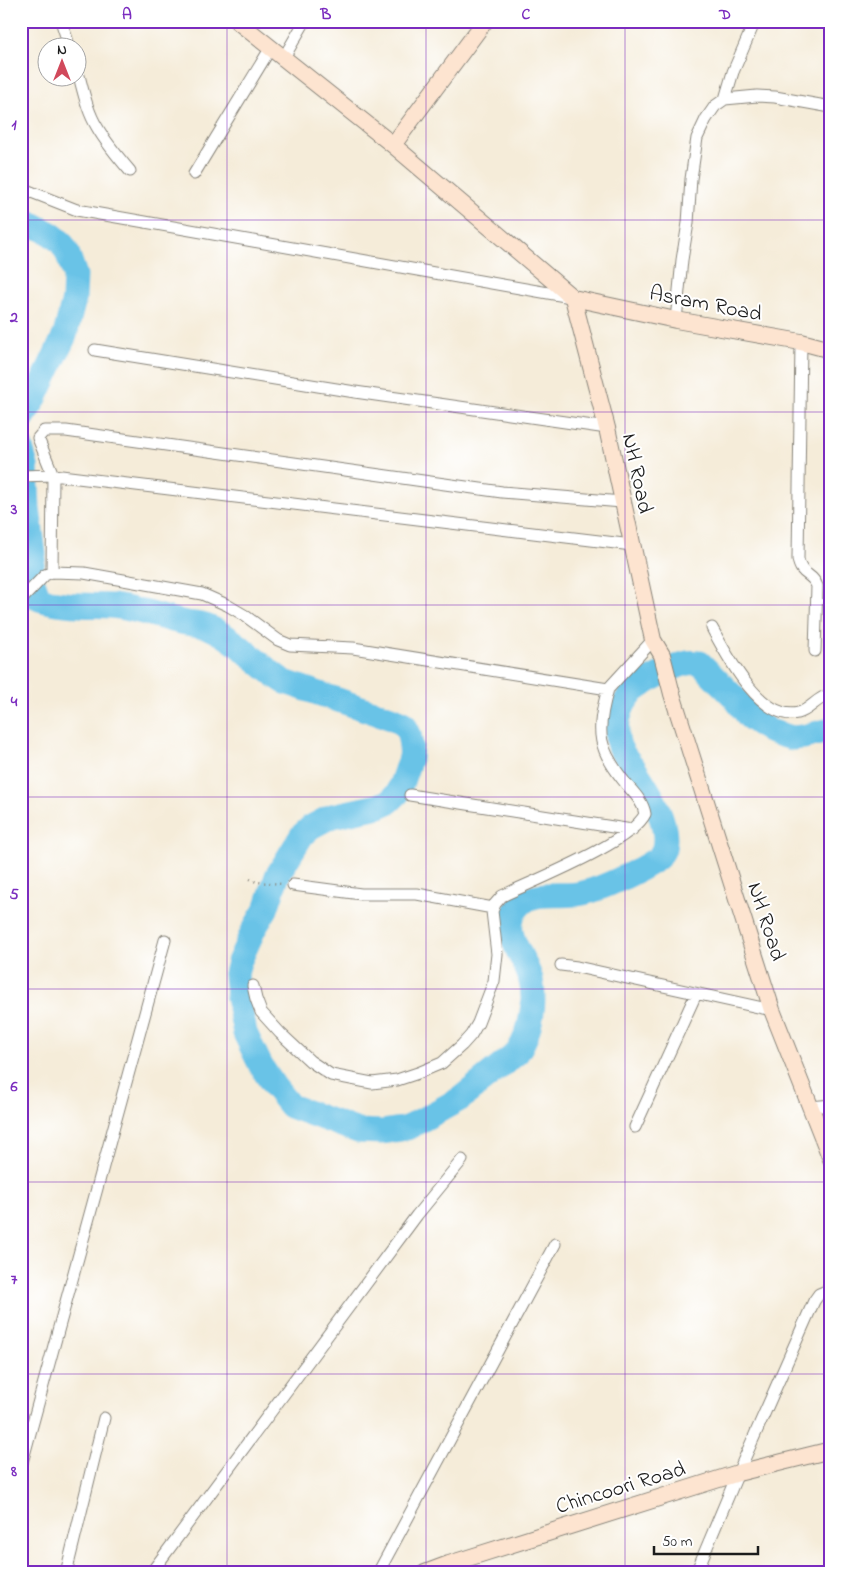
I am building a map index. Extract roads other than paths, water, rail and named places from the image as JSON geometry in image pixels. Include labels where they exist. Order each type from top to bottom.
[{"type":"main road","points":[[237,21],[393,145],[573,298]]},
{"type":"main road","points":[[393,145],[485,21]]},
{"type":"main road","name":"Asram Road","points":[[573,298],[676,320],[801,342],[831,350]]},
{"type":"main road","name":"NH Road","points":[[573,298],[607,428],[653,640],[662,656],[672,694],[772,1010],[831,1159]]},
{"type":"main road","name":"Chincoori Road","points":[[425,1573],[450,1568],[738,1473],[831,1450]]},
{"type":"street","points":[[61,21],[67,38]]},
{"type":"street","points":[[283,59],[305,21]]},
{"type":"street","points":[[725,99],[733,72],[755,21]]},
{"type":"street","points":[[194,174],[270,49]]},
{"type":"street","points":[[82,88],[96,126],[109,146],[130,171]]},
{"type":"street","points":[[676,320],[688,223],[690,179],[697,138],[715,106],[725,99],[757,96],[775,97],[831,107]]},
{"type":"street","points":[[21,188],[76,210],[573,298]]},
{"type":"street","points":[[801,342],[798,559],[801,569],[812,578],[817,586],[814,651]]},
{"type":"street","points":[[95,350],[355,392],[607,428]]},
{"type":"street","points":[[48,574],[53,475],[38,438],[44,432],[66,430],[502,492],[622,502]]},
{"type":"street","points":[[21,476],[53,475],[632,545]]},
{"type":"street","points":[[22,598],[48,574],[84,573],[202,594],[227,605],[278,640],[290,645],[353,648],[608,689]]},
{"type":"street","points":[[712,628],[737,672],[764,702],[779,711],[790,714],[802,712],[818,699],[831,694]]},
{"type":"street","points":[[253,986],[262,1012],[280,1033],[310,1061],[331,1075],[372,1082],[397,1080],[442,1063],[462,1046],[478,1023],[494,981],[497,954],[493,908],[495,904],[502,896],[599,850],[632,830],[645,814],[640,801],[614,769],[601,743],[600,734],[608,689],[653,640]]},
{"type":"street","points":[[410,795],[632,830]]},
{"type":"street","points":[[293,884],[361,894],[417,894],[493,908]]},
{"type":"street","points":[[21,1466],[165,940]]},
{"type":"street","points":[[561,965],[772,1010]]},
{"type":"street","points":[[635,1127],[696,994]]},
{"type":"street","points":[[811,1107],[831,1105]]},
{"type":"street","points":[[150,1573],[416,1215],[462,1160]]},
{"type":"street","points":[[378,1573],[555,1244]]},
{"type":"street","points":[[696,1573],[814,1302],[819,1294],[831,1289]]},
{"type":"street","points":[[66,1573],[104,1418]]},
{"type":"waterway","points":[[21,218],[51,234],[61,242],[67,252],[75,275],[74,299],[65,335],[34,400],[21,421]]},
{"type":"waterway","points":[[21,448],[26,466],[28,508],[34,554],[30,574],[39,599],[66,604],[120,607],[208,627],[229,638],[285,682],[394,719],[404,724],[409,734],[410,758],[398,793],[390,801],[379,806],[332,816],[311,827],[302,835],[277,876],[266,909],[254,929],[239,962],[236,974],[245,1033],[261,1066],[274,1086],[290,1106],[358,1131],[382,1132],[407,1128],[460,1099],[517,1053],[526,1036],[533,1006],[530,977],[511,931],[514,913],[521,904],[527,899],[542,895],[575,894],[600,888],[640,869],[662,853],[665,838],[661,816],[645,786],[622,752],[617,740],[617,725],[621,711],[633,692],[648,681],[672,669],[688,663],[700,663],[735,698],[749,717],[769,731],[792,738],[831,730]]}]
